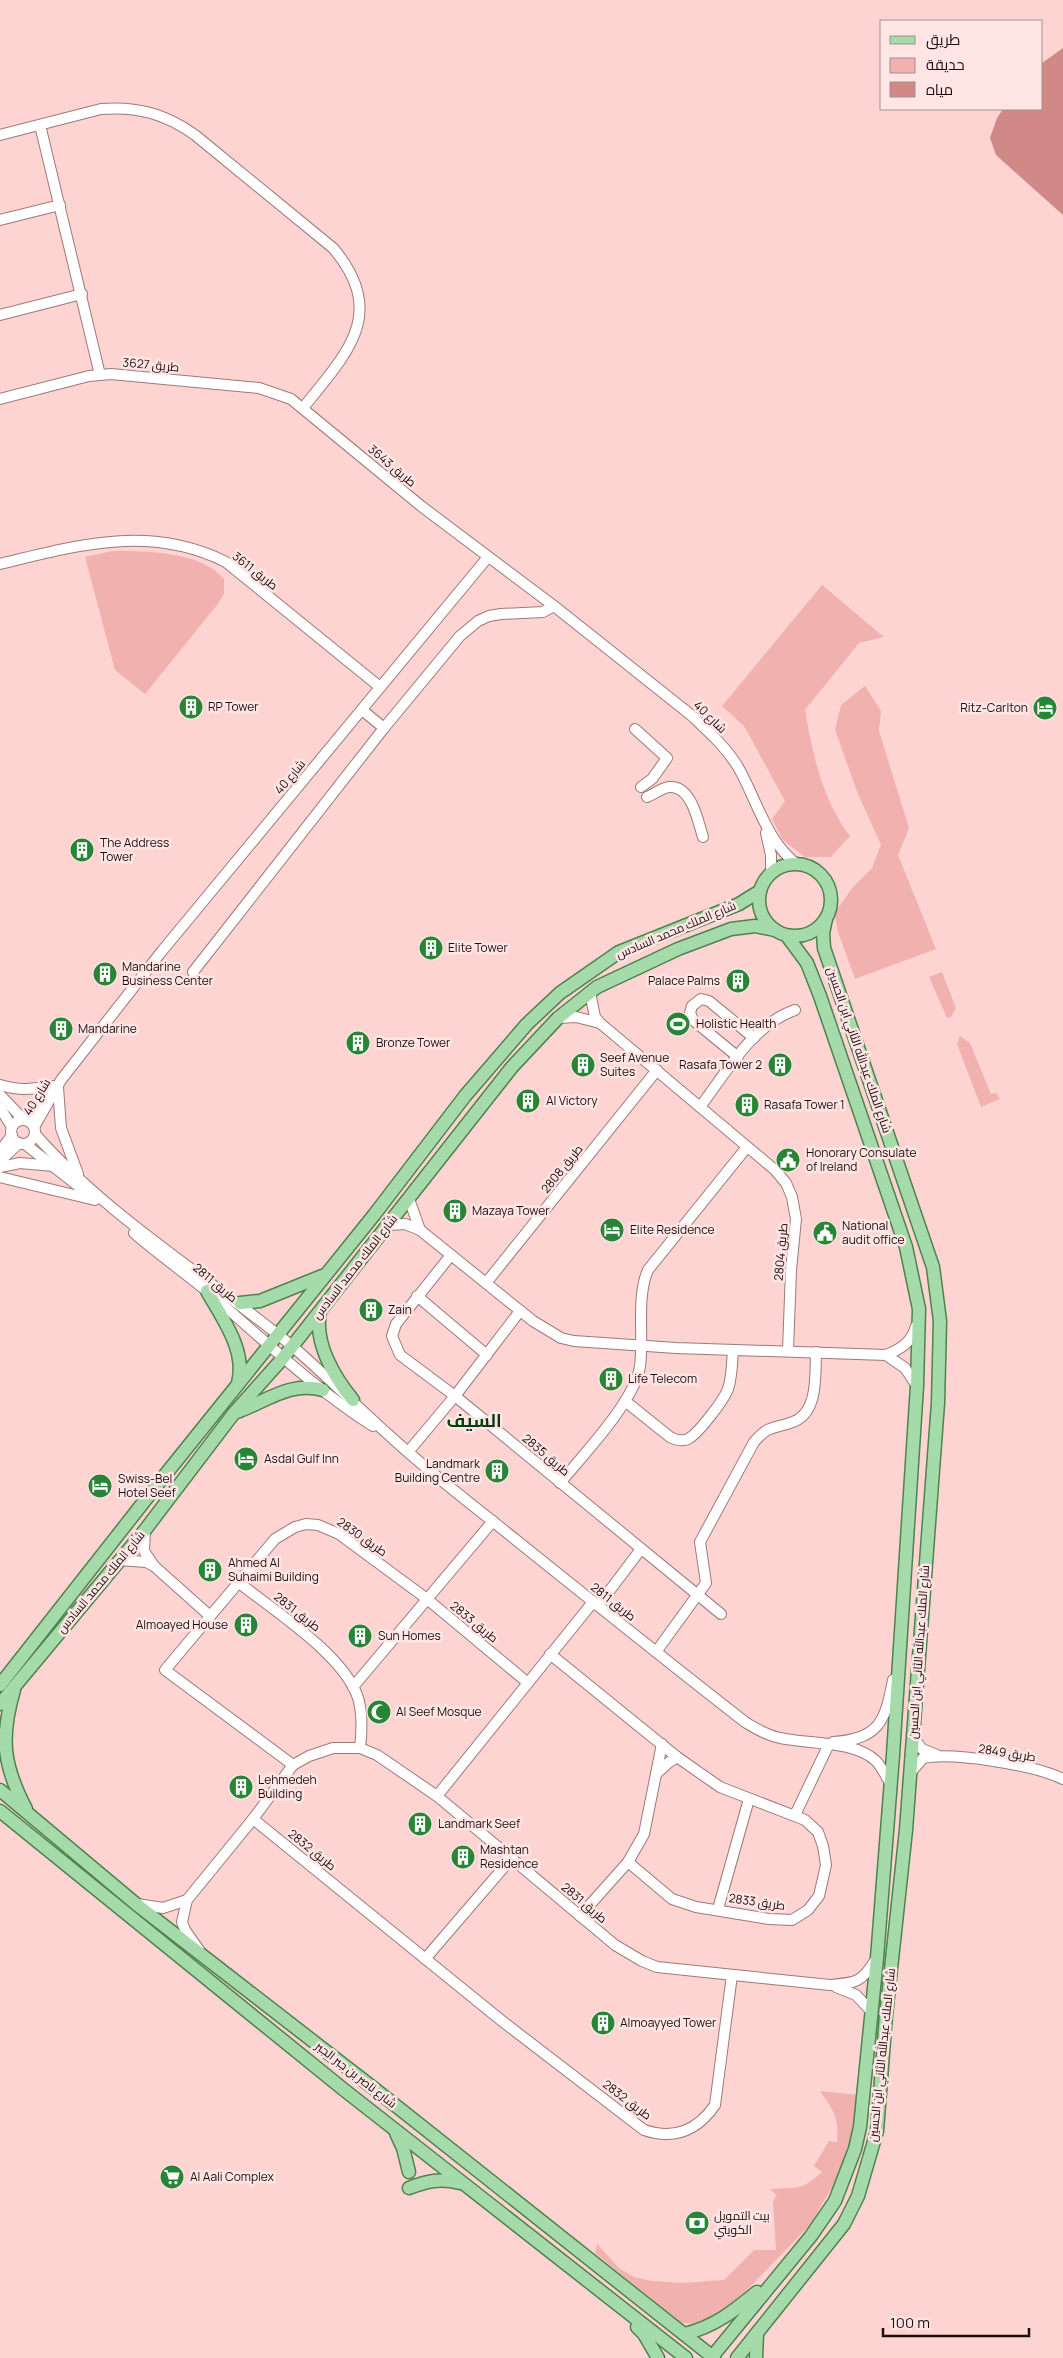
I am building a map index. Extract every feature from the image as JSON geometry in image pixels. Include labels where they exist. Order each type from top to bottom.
[{"type":"main road","points":[[798,865],[811,868],[827,882],[832,903],[826,919],[814,932],[787,936],[775,930],[767,922],[759,902],[760,891],[771,874],[780,867],[798,865]]},
{"type":"main road","name":"شارع الملك محمد السادس","points":[[0,1684],[237,1384],[374,1215],[465,1096],[527,1024],[560,993],[619,952],[739,904],[760,891]]},
{"type":"main road","name":"شارع الملك عبدالله الثاني ابن الحسين","points":[[737,2358],[844,2224],[858,2196],[872,2153],[877,2130],[911,1772],[912,1737],[938,1403],[940,1328],[938,1297],[933,1267],[824,948],[823,933],[826,919]]},
{"type":"main road","name":"شارع الملك محمد السادس","points":[[0,1704],[145,1530],[234,1413],[283,1358],[320,1312],[512,1067],[558,1018],[590,992],[670,952],[731,929],[755,926],[775,930]]},
{"type":"main road","name":"شارع الملك عبدالله الثاني ابن الحسين","points":[[712,2358],[811,2236],[835,2201],[852,2157],[860,2127],[877,1958],[917,1386],[919,1309],[906,1247],[820,996],[807,963],[787,936]]},
{"type":"main road","points":[[240,1304],[260,1301],[324,1275]]},
{"type":"main road","points":[[207,1291],[231,1335],[239,1356],[241,1371],[237,1384]]},
{"type":"main road","points":[[320,1312],[319,1332],[327,1358],[341,1385],[353,1400]]},
{"type":"main road","points":[[234,1413],[296,1387],[310,1387],[323,1390]]},
{"type":"main road","points":[[0,1679],[12,1670]]},
{"type":"main road","points":[[17,1684],[6,1716],[4,1750],[12,1783],[28,1814]]},
{"type":"main road","name":"شارع ناصر بن جبر الجبر","points":[[0,1790],[136,1904],[684,2334],[712,2358]]},
{"type":"main road","name":"شارع ناصر بن جبر الجبر","points":[[0,1811],[202,1977],[686,2358]]},
{"type":"main road","points":[[391,2127],[403,2148],[409,2172]]},
{"type":"main road","points":[[409,2188],[427,2181],[439,2180],[462,2183]]},
{"type":"main road","points":[[684,2334],[705,2329],[724,2319],[778,2275]]},
{"type":"main road","points":[[607,2297],[644,2334],[658,2358]]},
{"type":"main road","points":[[756,2358],[757,2333]]},
{"type":"street","points":[[0,135],[101,109],[118,108],[151,112],[167,117],[195,134],[334,248],[346,263],[354,280],[359,299],[359,318],[355,337],[347,354],[303,408]]},
{"type":"street","points":[[40,125],[100,374]]},
{"type":"street","points":[[0,220],[60,205]]},
{"type":"street","points":[[0,315],[82,294]]},
{"type":"street","name":"طريق 3627","points":[[0,399],[100,374],[247,386],[281,394]]},
{"type":"street","name":"طريق 3643","points":[[281,394],[303,408],[421,506],[488,557]]},
{"type":"street","name":"طريق 3611","points":[[0,564],[122,540],[167,542],[198,550],[226,562],[380,687]]},
{"type":"street","name":"شارع 40","points":[[30,1125],[58,1085],[162,951],[488,557],[554,606],[709,731],[737,766],[776,843],[798,865]]},
{"type":"street","points":[[193,972],[384,728],[468,628],[478,621],[495,615],[544,612],[554,606]]},
{"type":"street","points":[[362,710],[384,728]]},
{"type":"street","points":[[635,729],[667,758],[652,779],[641,787]]},
{"type":"street","points":[[647,797],[672,787],[682,792],[691,802],[703,837]]},
{"type":"street","name":"شارع 40","points":[[758,806],[770,846],[771,874]]},
{"type":"street","points":[[590,992],[595,1017],[600,1023]]},
{"type":"street","points":[[738,1058],[694,1020],[690,1013],[692,1006],[701,999],[709,1001],[754,1038]]},
{"type":"street","points":[[700,1107],[754,1038],[772,1021],[794,1010]]},
{"type":"street","points":[[558,1018],[576,1017],[600,1023]]},
{"type":"street","name":"طريق 2804","points":[[600,1023],[747,1146],[781,1176],[786,1183],[796,1219],[791,1270],[788,1350]]},
{"type":"street","name":"طريق 2808","points":[[486,1282],[657,1070]]},
{"type":"street","points":[[0,1085],[24,1090],[58,1085],[61,1128],[79,1177]]},
{"type":"street","name":"طريق 2811","points":[[0,1095],[79,1177],[140,1229],[240,1304],[292,1346],[353,1400],[391,1438]]},
{"type":"street","points":[[0,1108],[17,1137],[32,1140],[30,1125],[19,1121],[17,1137],[0,1161]]},
{"type":"street","points":[[0,1151],[17,1137]]},
{"type":"street","name":"طريق 2811","points":[[17,1137],[207,1291],[268,1346],[323,1390],[391,1438],[656,1652],[760,1732],[777,1738],[817,1742],[862,1752],[876,1762],[890,1784]]},
{"type":"street","points":[[560,1483],[625,1402],[640,1368],[643,1287],[648,1270],[747,1146]]},
{"type":"street","points":[[0,1167],[34,1163],[56,1167]]},
{"type":"street","points":[[0,1177],[95,1200]]},
{"type":"street","points":[[409,1198],[420,1230]]},
{"type":"street","points":[[388,1225],[405,1224],[420,1230],[520,1311],[561,1338],[574,1341],[733,1350],[788,1350],[886,1355],[899,1350],[914,1334],[919,1309]]},
{"type":"street","name":"طريق 2835","points":[[451,1255],[396,1324],[392,1336],[400,1354],[455,1396],[721,1614]]},
{"type":"street","points":[[417,1296],[487,1355]]},
{"type":"street","points":[[408,1452],[455,1396],[520,1311]]},
{"type":"street","points":[[625,1402],[675,1440],[687,1440],[696,1433],[725,1395],[729,1384],[733,1350]]},
{"type":"street","points":[[656,1652],[699,1596],[706,1583],[700,1542],[754,1442],[764,1430],[802,1418],[809,1408],[814,1385],[816,1352]]},
{"type":"street","points":[[886,1355],[905,1368],[917,1386]]},
{"type":"street","points":[[353,1687],[493,1521]]},
{"type":"street","name":"طريق 2830","points":[[293,1765],[165,1670],[275,1539],[295,1526],[318,1525],[339,1534],[427,1599]]},
{"type":"street","points":[[145,1530],[144,1551],[154,1566],[210,1616]]},
{"type":"street","points":[[437,1796],[550,1654],[596,1604],[641,1549]]},
{"type":"street","points":[[119,1560],[146,1562],[154,1566]]},
{"type":"street","name":"طريق 2831","points":[[238,1582],[323,1649],[353,1687],[360,1711],[360,1748]]},
{"type":"street","name":"طريق 2833","points":[[427,1599],[528,1683]]},
{"type":"street","name":"طريق 2811","points":[[817,1742],[844,1741],[862,1737],[874,1730],[883,1717],[889,1700],[899,1651]]},
{"type":"street","name":"طريق 2833","points":[[550,1654],[678,1757],[720,1788],[805,1820],[818,1832],[826,1865],[819,1896],[808,1910],[792,1920],[696,1907],[672,1899],[628,1862]]},
{"type":"street","name":"طريق 2849","points":[[912,1737],[922,1749],[945,1757]]},
{"type":"street","points":[[580,1916],[628,1862],[644,1834],[662,1744]]},
{"type":"street","points":[[795,1815],[829,1744]]},
{"type":"street","name":"طريق 2831","points":[[203,1955],[185,1930],[182,1922],[187,1900],[253,1819],[293,1765],[308,1756],[334,1748],[360,1748],[377,1756],[437,1796],[615,1945],[656,1967],[830,1985],[858,1981],[866,1975],[877,1958]]},
{"type":"street","points":[[656,1775],[668,1762],[678,1757]]},
{"type":"street","name":"طريق 2849","points":[[911,1772],[923,1758],[945,1757],[1023,1767],[1063,1779]]},
{"type":"street","name":"طريق 2833","points":[[718,1909],[749,1799]]},
{"type":"street","name":"طريق 2832","points":[[253,1819],[425,1959],[644,2130],[657,2134],[671,2135],[692,2129],[710,2113],[715,2105],[732,1975]]},
{"type":"street","points":[[425,1959],[511,1859]]},
{"type":"street","points":[[136,1904],[163,1908],[187,1900]]},
{"type":"street","name":"طريق 2831","points":[[830,1985],[856,1995],[871,2011]]},
{"type":"green space","points":[[112,551],[172,554],[201,563],[214,570],[224,579],[224,594],[217,605],[145,694],[115,670],[85,557]]},
{"type":"green space","points":[[822,585],[884,637],[859,643],[805,710],[820,776],[832,807],[850,836],[831,857],[805,857],[783,840],[772,819],[785,801],[744,726],[722,706]]},
{"type":"green space","points":[[865,686],[881,711],[879,731],[909,828],[898,855],[936,949],[855,979],[837,929],[835,912],[853,887],[872,868],[881,845],[858,794],[835,730],[841,705]]},
{"type":"green space","points":[[942,972],[956,1008],[951,1017],[947,1018],[929,977]]},
{"type":"green space","points":[[960,1036],[970,1043],[991,1094],[996,1093],[1000,1099],[981,1107],[957,1044]]},
{"type":"green space","points":[[820,2091],[858,2095],[852,2141],[843,2168],[810,2225],[746,2291],[725,2309],[709,2320],[694,2324],[682,2323],[595,2253],[597,2244],[619,2268],[634,2277],[652,2281],[682,2283],[724,2280],[754,2250],[776,2250],[773,2202],[776,2195],[786,2204],[770,2189],[798,2187],[815,2178],[822,2172],[814,2166],[829,2141],[837,2142],[836,2120],[829,2104]]},
{"type":"water","points":[[1063,48],[1063,215],[996,155],[990,138],[997,118],[1002,110],[1043,110],[1043,62]]},
{"type":"place","name":"RP Tower","points":[[191,707]]},
{"type":"place","name":"Ritz-Carlton","points":[[1045,708]]},
{"type":"place","name":"The Address Tower","points":[[82,850]]},
{"type":"place","name":"Elite Tower","points":[[431,948]]},
{"type":"place","name":"Mandarine Business Center","points":[[105,974]]},
{"type":"place","name":"Palace Palms","points":[[738,981]]},
{"type":"place","name":"Holistic Health","points":[[678,1024]]},
{"type":"place","name":"Mandarine","points":[[61,1029]]},
{"type":"place","name":"Bronze Tower","points":[[358,1043]]},
{"type":"place","name":"Seef Avenue Suites","points":[[583,1065]]},
{"type":"place","name":"Rasafa Tower 2","points":[[780,1065]]},
{"type":"place","name":"Al Victory","points":[[528,1101]]},
{"type":"place","name":"Rasafa Tower 1","points":[[747,1105]]},
{"type":"place","name":"Honorary Consulate of Ireland","points":[[788,1160]]},
{"type":"place","name":"Mazaya Tower","points":[[455,1211]]},
{"type":"place","name":"Elite Residence","points":[[612,1230]]},
{"type":"place","name":"National audit office","points":[[825,1233]]},
{"type":"place","name":"Zain","points":[[371,1310]]},
{"type":"place","name":"Life Telecom","points":[[611,1379]]},
{"type":"place","name":"Asdal Gulf Inn","points":[[246,1459]]},
{"type":"place","name":"Landmark Building Centre","points":[[497,1471]]},
{"type":"place","name":"Swiss-Bel Hotel Seef","points":[[100,1486]]},
{"type":"place","name":"Ahmed Al Suhaimi Building","points":[[210,1570]]},
{"type":"place","name":"Almoayed House","points":[[246,1625]]},
{"type":"place","name":"Sun Homes","points":[[360,1636]]},
{"type":"place","name":"Al Seef Mosque","points":[[379,1712]]},
{"type":"place","name":"Lehmedeh Building","points":[[241,1787]]},
{"type":"place","name":"Landmark Seef","points":[[420,1824]]},
{"type":"place","name":"Mashtan Residence","points":[[463,1857]]},
{"type":"place","name":"Almoayyed Tower","points":[[603,2023]]},
{"type":"place","name":"Al Aali Complex","points":[[172,2177]]},
{"type":"place","name":"بيت التمويل الكويتي","points":[[697,2223]]},
{"type":"district","name":"السيف","points":[[474,1421]]}]
